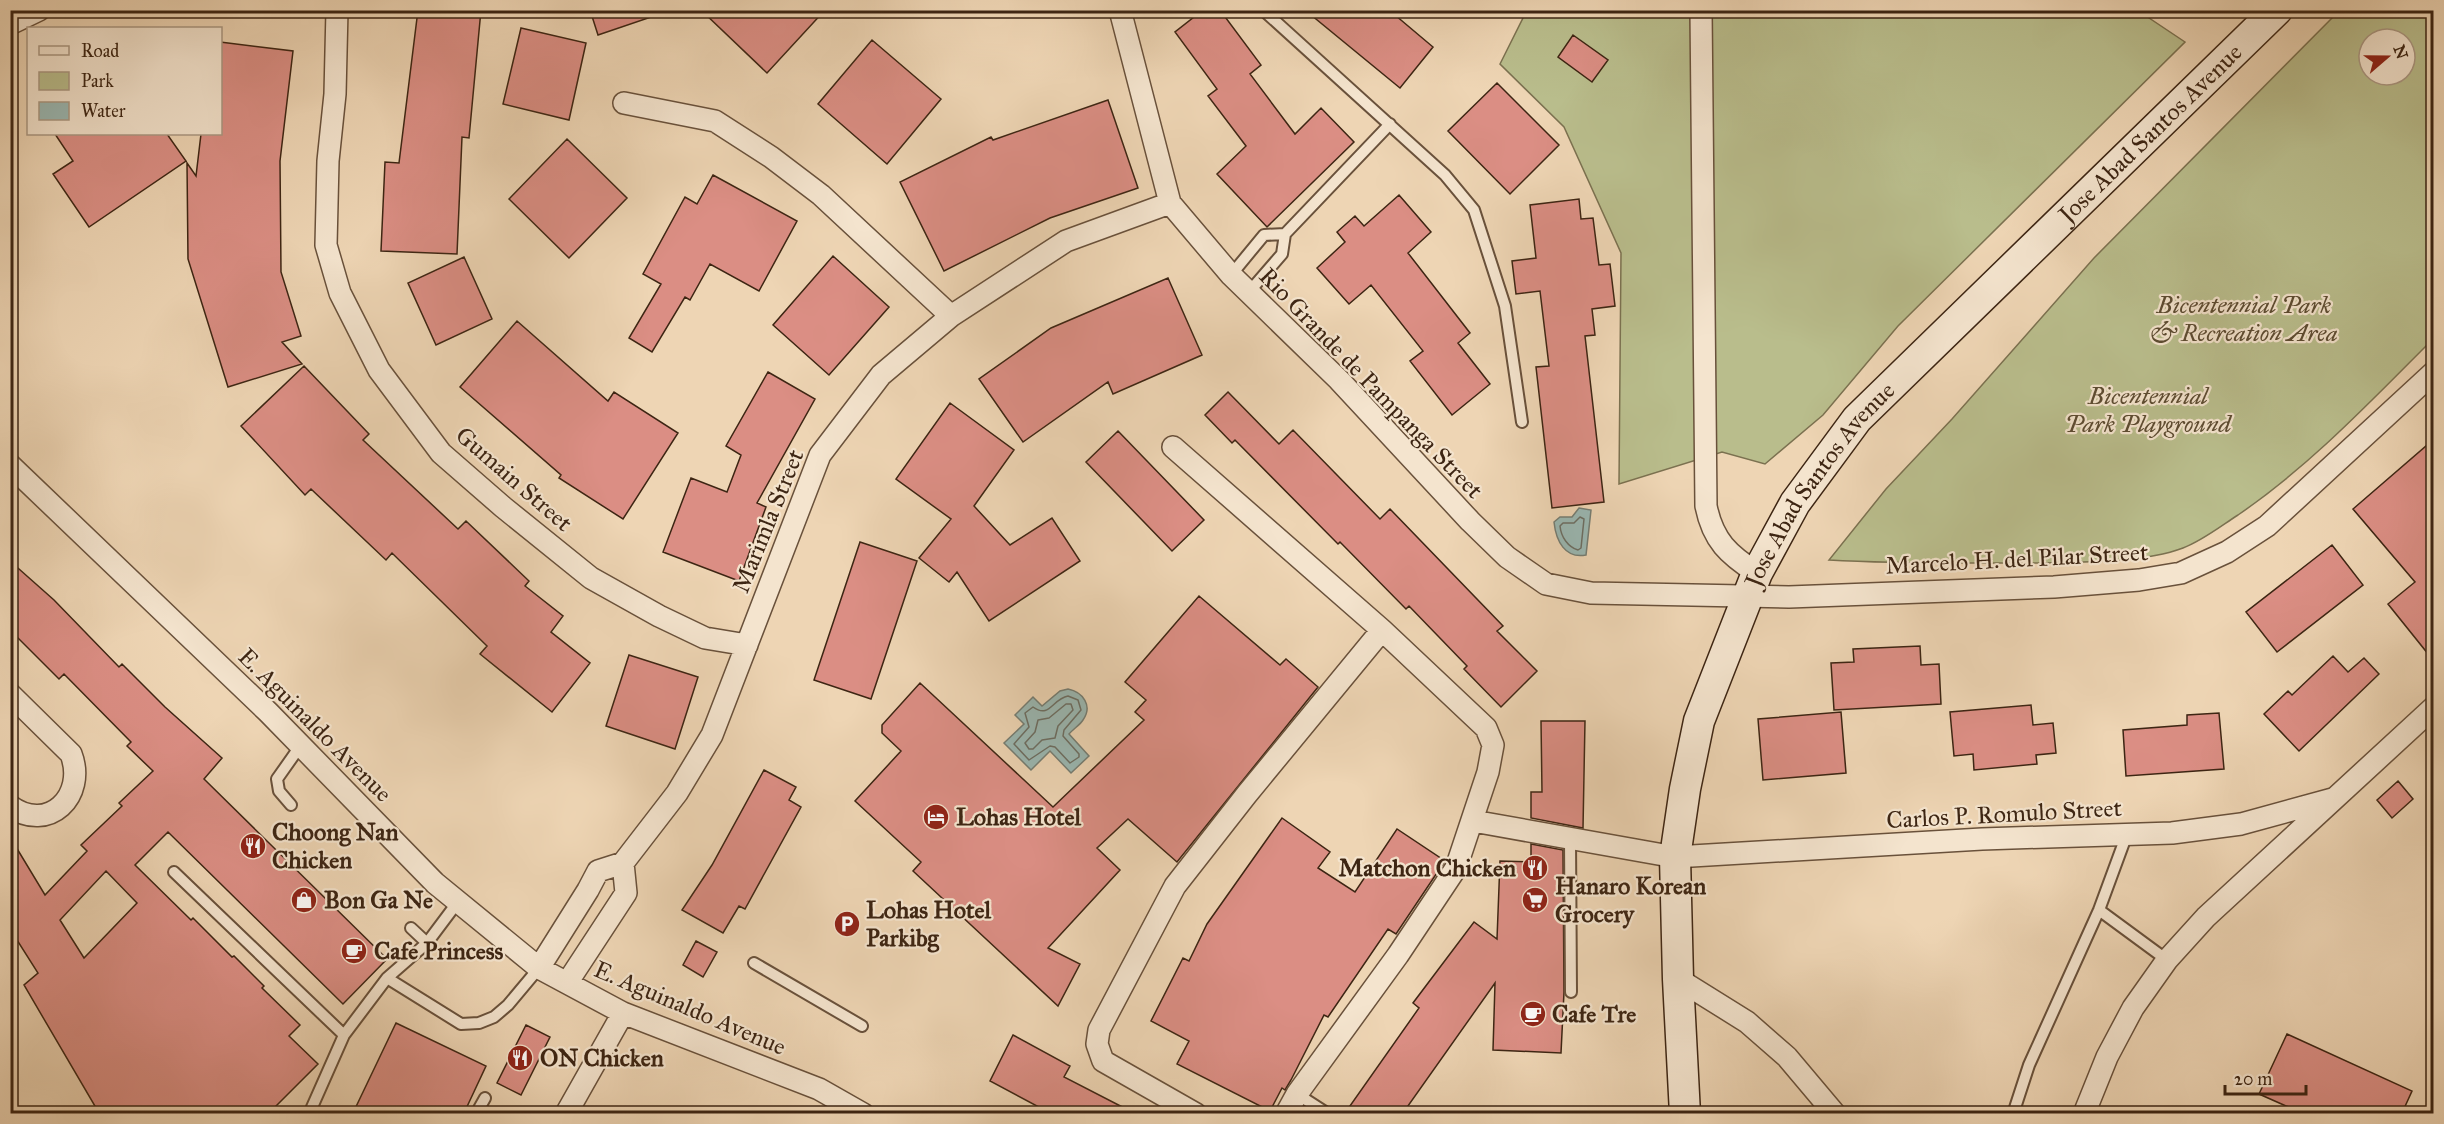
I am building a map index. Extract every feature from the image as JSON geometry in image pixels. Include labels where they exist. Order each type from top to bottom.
[{"type":"main road","name":"Jose Abad Santos Avenue","points":[[1685,1113],[1675,857],[1685,789],[1699,721],[1751,585],[1795,502],[1857,419],[2277,10]]},
{"type":"street","points":[[10,24],[39,10]]},
{"type":"street","name":"Gumain Street","points":[[337,10],[335,94],[328,160],[326,245],[340,293],[379,370],[441,453],[591,578],[659,616],[705,638],[747,645]]},
{"type":"street","name":"Rio Grande de Pampanga Street","points":[[1120,10],[1170,203],[1232,275],[1339,380],[1470,521],[1507,557],[1546,584],[1591,593],[1751,585]]},
{"type":"street","points":[[1701,10],[1706,506],[1709,522],[1720,542],[1751,585]]},
{"type":"street","points":[[624,103],[715,121],[771,157],[821,195],[951,316]]},
{"type":"street","name":"Marimla Street","points":[[539,968],[598,871],[623,863],[677,793],[712,735],[820,455],[880,375],[951,316],[1066,241],[1170,203]]},
{"type":"street","name":"Marcelo H. del Pilar Street","points":[[1751,585],[2054,587],[2139,580],[2181,573],[2227,552],[2267,526],[2433,372]]},
{"type":"street","points":[[1173,447],[1382,630],[1486,728],[1493,745],[1488,772],[1456,868],[1398,955],[1297,1094],[1286,1113]]},
{"type":"street","name":"E. Aguinaldo Avenue","points":[[10,465],[301,745],[435,883],[539,968],[623,1012],[819,1089],[863,1113]]},
{"type":"street","points":[[1196,1113],[1103,1061],[1096,1044],[1099,1030],[1175,886],[1247,794],[1382,630]]},
{"type":"street","points":[[10,694],[71,754],[76,766],[76,779],[65,803],[55,811],[42,815],[29,815],[10,806]]},
{"type":"street","name":"Carlos P. Romulo Street","points":[[2084,1113],[2107,1057],[2133,1008],[2167,960],[2206,917],[2433,707]]},
{"type":"street","name":"Carlos P. Romulo Street","points":[[1473,821],[1675,857],[1960,840],[2172,833],[2241,824],[2332,799]]},
{"type":"street","points":[[567,983],[626,893],[623,863]]},
{"type":"street","points":[[1678,979],[1747,1022],[1787,1057],[1835,1113]]},
{"type":"street","points":[[566,1113],[623,1012]]},
{"type":"lane","points":[[1263,10],[1445,175],[1474,210],[1505,306],[1522,422]]},
{"type":"lane","points":[[1249,292],[1282,254],[1285,234],[1390,124]]},
{"type":"lane","points":[[1232,275],[1264,235],[1285,234]]},
{"type":"lane","points":[[291,805],[279,791],[277,779],[301,745]]},
{"type":"lane","points":[[2013,1113],[2030,1065],[2099,910],[2127,834]]},
{"type":"lane","points":[[1570,839],[1571,992]]},
{"type":"lane","points":[[174,872],[344,1035]]},
{"type":"lane","points":[[309,1113],[344,1035],[387,978],[427,943],[457,903]]},
{"type":"lane","points":[[2099,910],[2167,960]]},
{"type":"lane","points":[[411,927],[427,943]]},
{"type":"lane","points":[[754,963],[862,1026]]},
{"type":"lane","points":[[387,978],[460,1024],[479,1023],[494,1017],[508,1005],[539,968]]},
{"type":"lane","points":[[1297,1094],[1328,1113]]},
{"type":"lane","points":[[476,1113],[485,1098]]},
{"type":"green space","points":[[1527,10],[2137,10],[2185,42],[1898,326],[1823,415],[1765,464],[1722,452],[1619,484],[1621,253],[1564,127],[1500,64]]},
{"type":"green space","name":"Bicentennial Park & Recreation Area","points":[[2339,11],[2433,11],[2433,339],[2363,409],[2291,475],[2265,496],[2190,545],[2147,557],[2128,560],[2067,562],[1930,563],[1829,560],[1886,489],[1952,419],[2094,258]]},
{"type":"water","points":[[1579,508],[1591,510],[1586,555],[1579,556],[1567,551],[1559,542],[1554,522],[1560,517],[1572,517]]},
{"type":"water","points":[[1068,689],[1082,696],[1087,705],[1083,720],[1069,734],[1089,756],[1071,773],[1050,751],[1031,770],[1004,743],[1024,724],[1015,715],[1033,697],[1042,706],[1060,691]]},
{"type":"building","points":[[418,10],[481,10],[469,138],[462,137],[457,254],[381,251],[385,162],[399,163]]},
{"type":"building","points":[[590,10],[660,10],[660,14],[598,35]]},
{"type":"building","points":[[701,10],[825,10],[767,73]]},
{"type":"building","points":[[1203,10],[1220,10],[1261,65],[1250,74],[1295,134],[1321,108],[1354,142],[1267,227],[1217,174],[1246,146],[1208,96],[1217,89],[1175,32]]},
{"type":"building","points":[[1305,10],[1389,10],[1433,47],[1400,88]]},
{"type":"building","points":[[521,28],[586,43],[569,120],[503,104]]},
{"type":"building","points":[[1573,35],[1608,60],[1592,82],[1558,57]]},
{"type":"building","points":[[872,40],[941,99],[887,164],[818,104]]},
{"type":"building","points":[[222,42],[293,51],[280,161],[281,272],[301,336],[282,342],[302,364],[228,387],[188,259],[187,163],[196,176],[201,135],[222,135]]},
{"type":"building","points":[[1497,83],[1559,145],[1510,194],[1448,131]]},
{"type":"building","points":[[1108,100],[1138,188],[1050,218],[944,271],[900,182],[991,137],[993,140]]},
{"type":"building","points":[[56,135],[168,135],[186,161],[89,227],[53,174],[73,161]]},
{"type":"building","points":[[567,139],[627,198],[569,258],[509,199]]},
{"type":"building","points":[[713,175],[797,221],[759,291],[710,264],[690,300],[685,297],[652,352],[629,338],[661,284],[643,274],[685,197],[697,204]]},
{"type":"building","points":[[1399,195],[1431,232],[1408,253],[1470,333],[1458,343],[1490,384],[1452,415],[1410,361],[1423,351],[1371,285],[1349,304],[1317,268],[1345,242],[1337,232],[1355,216],[1364,226]]},
{"type":"building","points":[[1579,199],[1581,219],[1593,218],[1599,265],[1610,264],[1615,306],[1592,309],[1595,335],[1585,336],[1604,502],[1552,508],[1536,367],[1549,366],[1540,291],[1516,294],[1512,261],[1536,258],[1530,205]]},
{"type":"building","points":[[833,256],[889,307],[829,375],[773,325]]},
{"type":"building","points":[[464,257],[492,319],[436,345],[408,283]]},
{"type":"building","points":[[1168,278],[1202,355],[1113,394],[1108,382],[1023,442],[979,379],[1051,328]]},
{"type":"building","points":[[517,321],[608,401],[614,392],[678,433],[623,519],[559,478],[561,475],[460,387]]},
{"type":"building","points":[[304,366],[369,434],[363,440],[458,529],[466,521],[529,581],[525,586],[563,616],[551,632],[590,663],[552,712],[480,654],[487,646],[392,553],[386,560],[311,489],[305,495],[241,426]]},
{"type":"building","points":[[768,372],[815,399],[757,503],[766,507],[739,581],[663,552],[691,478],[727,492],[741,455],[726,446]]},
{"type":"building","points":[[1228,392],[1279,444],[1293,430],[1380,519],[1390,509],[1503,626],[1497,631],[1537,671],[1501,707],[1464,669],[1467,666],[1409,606],[1406,609],[1235,440],[1232,443],[1205,415]]},
{"type":"building","points":[[950,403],[1014,450],[974,506],[1010,545],[1052,518],[1080,561],[989,621],[957,572],[949,582],[919,558],[951,519],[896,479]]},
{"type":"building","points":[[1118,431],[1204,520],[1172,551],[1086,462]]},
{"type":"building","points":[[2433,440],[2433,660],[2388,604],[2415,582],[2353,509]]},
{"type":"building","points":[[860,542],[917,561],[871,699],[814,680]]},
{"type":"building","points":[[2332,545],[2363,585],[2277,652],[2246,612]]},
{"type":"building","points":[[10,561],[54,600],[119,667],[122,664],[165,707],[222,758],[204,779],[387,959],[343,1004],[168,832],[135,865],[191,920],[193,918],[232,957],[234,956],[264,986],[262,988],[300,1025],[289,1036],[318,1064],[269,1113],[99,1113],[24,985],[38,973],[10,929],[10,837],[45,895],[87,851],[81,845],[122,806],[119,803],[153,771],[127,746],[131,742],[64,674],[59,679],[10,630]],"holes":[[[106,871],[137,903],[84,958],[60,920]]]},
{"type":"building","points":[[1199,596],[1280,665],[1286,659],[1318,687],[1177,862],[1128,819],[1097,848],[1120,870],[1048,948],[1080,964],[1058,1006],[913,871],[921,862],[855,801],[901,751],[882,733],[882,725],[920,683],[1053,807],[1144,720],[1135,712],[1146,700],[1125,682]]},
{"type":"building","points":[[1920,646],[1921,665],[1939,664],[1941,704],[1834,710],[1831,663],[1854,662],[1853,649]]},
{"type":"building","points":[[629,655],[698,677],[675,749],[606,726]]},
{"type":"building","points":[[2333,656],[2348,672],[2364,658],[2379,674],[2299,751],[2264,714],[2288,691],[2292,695]]},
{"type":"building","points":[[2031,705],[2033,725],[2053,723],[2056,753],[2036,755],[2037,764],[1974,770],[1973,754],[1954,756],[1950,712]]},
{"type":"building","points":[[1841,712],[1846,773],[1763,780],[1758,719]]},
{"type":"building","points":[[2219,713],[2224,769],[2126,776],[2123,730],[2187,725],[2187,715]]},
{"type":"building","points":[[1541,721],[1585,721],[1583,828],[1531,818],[1531,792],[1542,792]]},
{"type":"building","points":[[764,770],[796,787],[789,800],[801,807],[745,909],[739,906],[723,933],[682,910],[712,865]]},
{"type":"building","points":[[2398,781],[2413,799],[2392,818],[2377,800]]},
{"type":"building","points":[[1282,818],[1330,852],[1318,868],[1355,892],[1397,829],[1445,861],[1396,934],[1388,929],[1328,1017],[1324,1015],[1291,1080],[1285,1090],[1282,1088],[1270,1111],[1177,1064],[1189,1041],[1151,1021],[1183,958],[1189,961],[1207,924]]},
{"type":"building","points":[[1531,844],[1563,850],[1564,992],[1561,1053],[1493,1050],[1495,983],[1403,1113],[1345,1113],[1419,1008],[1413,1003],[1474,922],[1497,939],[1500,861],[1531,862]]},
{"type":"building","points":[[696,941],[717,952],[703,977],[683,965]]},
{"type":"building","points":[[396,1023],[486,1066],[464,1113],[353,1113]]},
{"type":"building","points":[[526,1025],[550,1037],[521,1095],[497,1083]]},
{"type":"building","points":[[2287,1034],[2412,1091],[2402,1113],[2302,1113],[2259,1094]]},
{"type":"building","points":[[1013,1035],[1070,1066],[1064,1077],[1134,1113],[1050,1113],[990,1081]]},
{"type":"place","name":"Lohas Hotel","points":[[936,817]]},
{"type":"place","name":"Choong Nan Chicken","points":[[253,846]]},
{"type":"place","name":"Matchon Chicken","points":[[1535,868]]},
{"type":"place","name":"Bon Ga Ne","points":[[304,900]]},
{"type":"place","name":"Hanaro Korean Grocery","points":[[1535,900]]},
{"type":"place","name":"Lohas Hotel Parkibg","points":[[847,924]]},
{"type":"place","name":"Cafe Princess","points":[[354,951]]},
{"type":"place","name":"Cafe Tre","points":[[1533,1014]]},
{"type":"place","name":"ON Chicken","points":[[520,1058]]},
{"type":"park label","name":"Bicentennial Park Playground","points":[[2148,410]]}]
